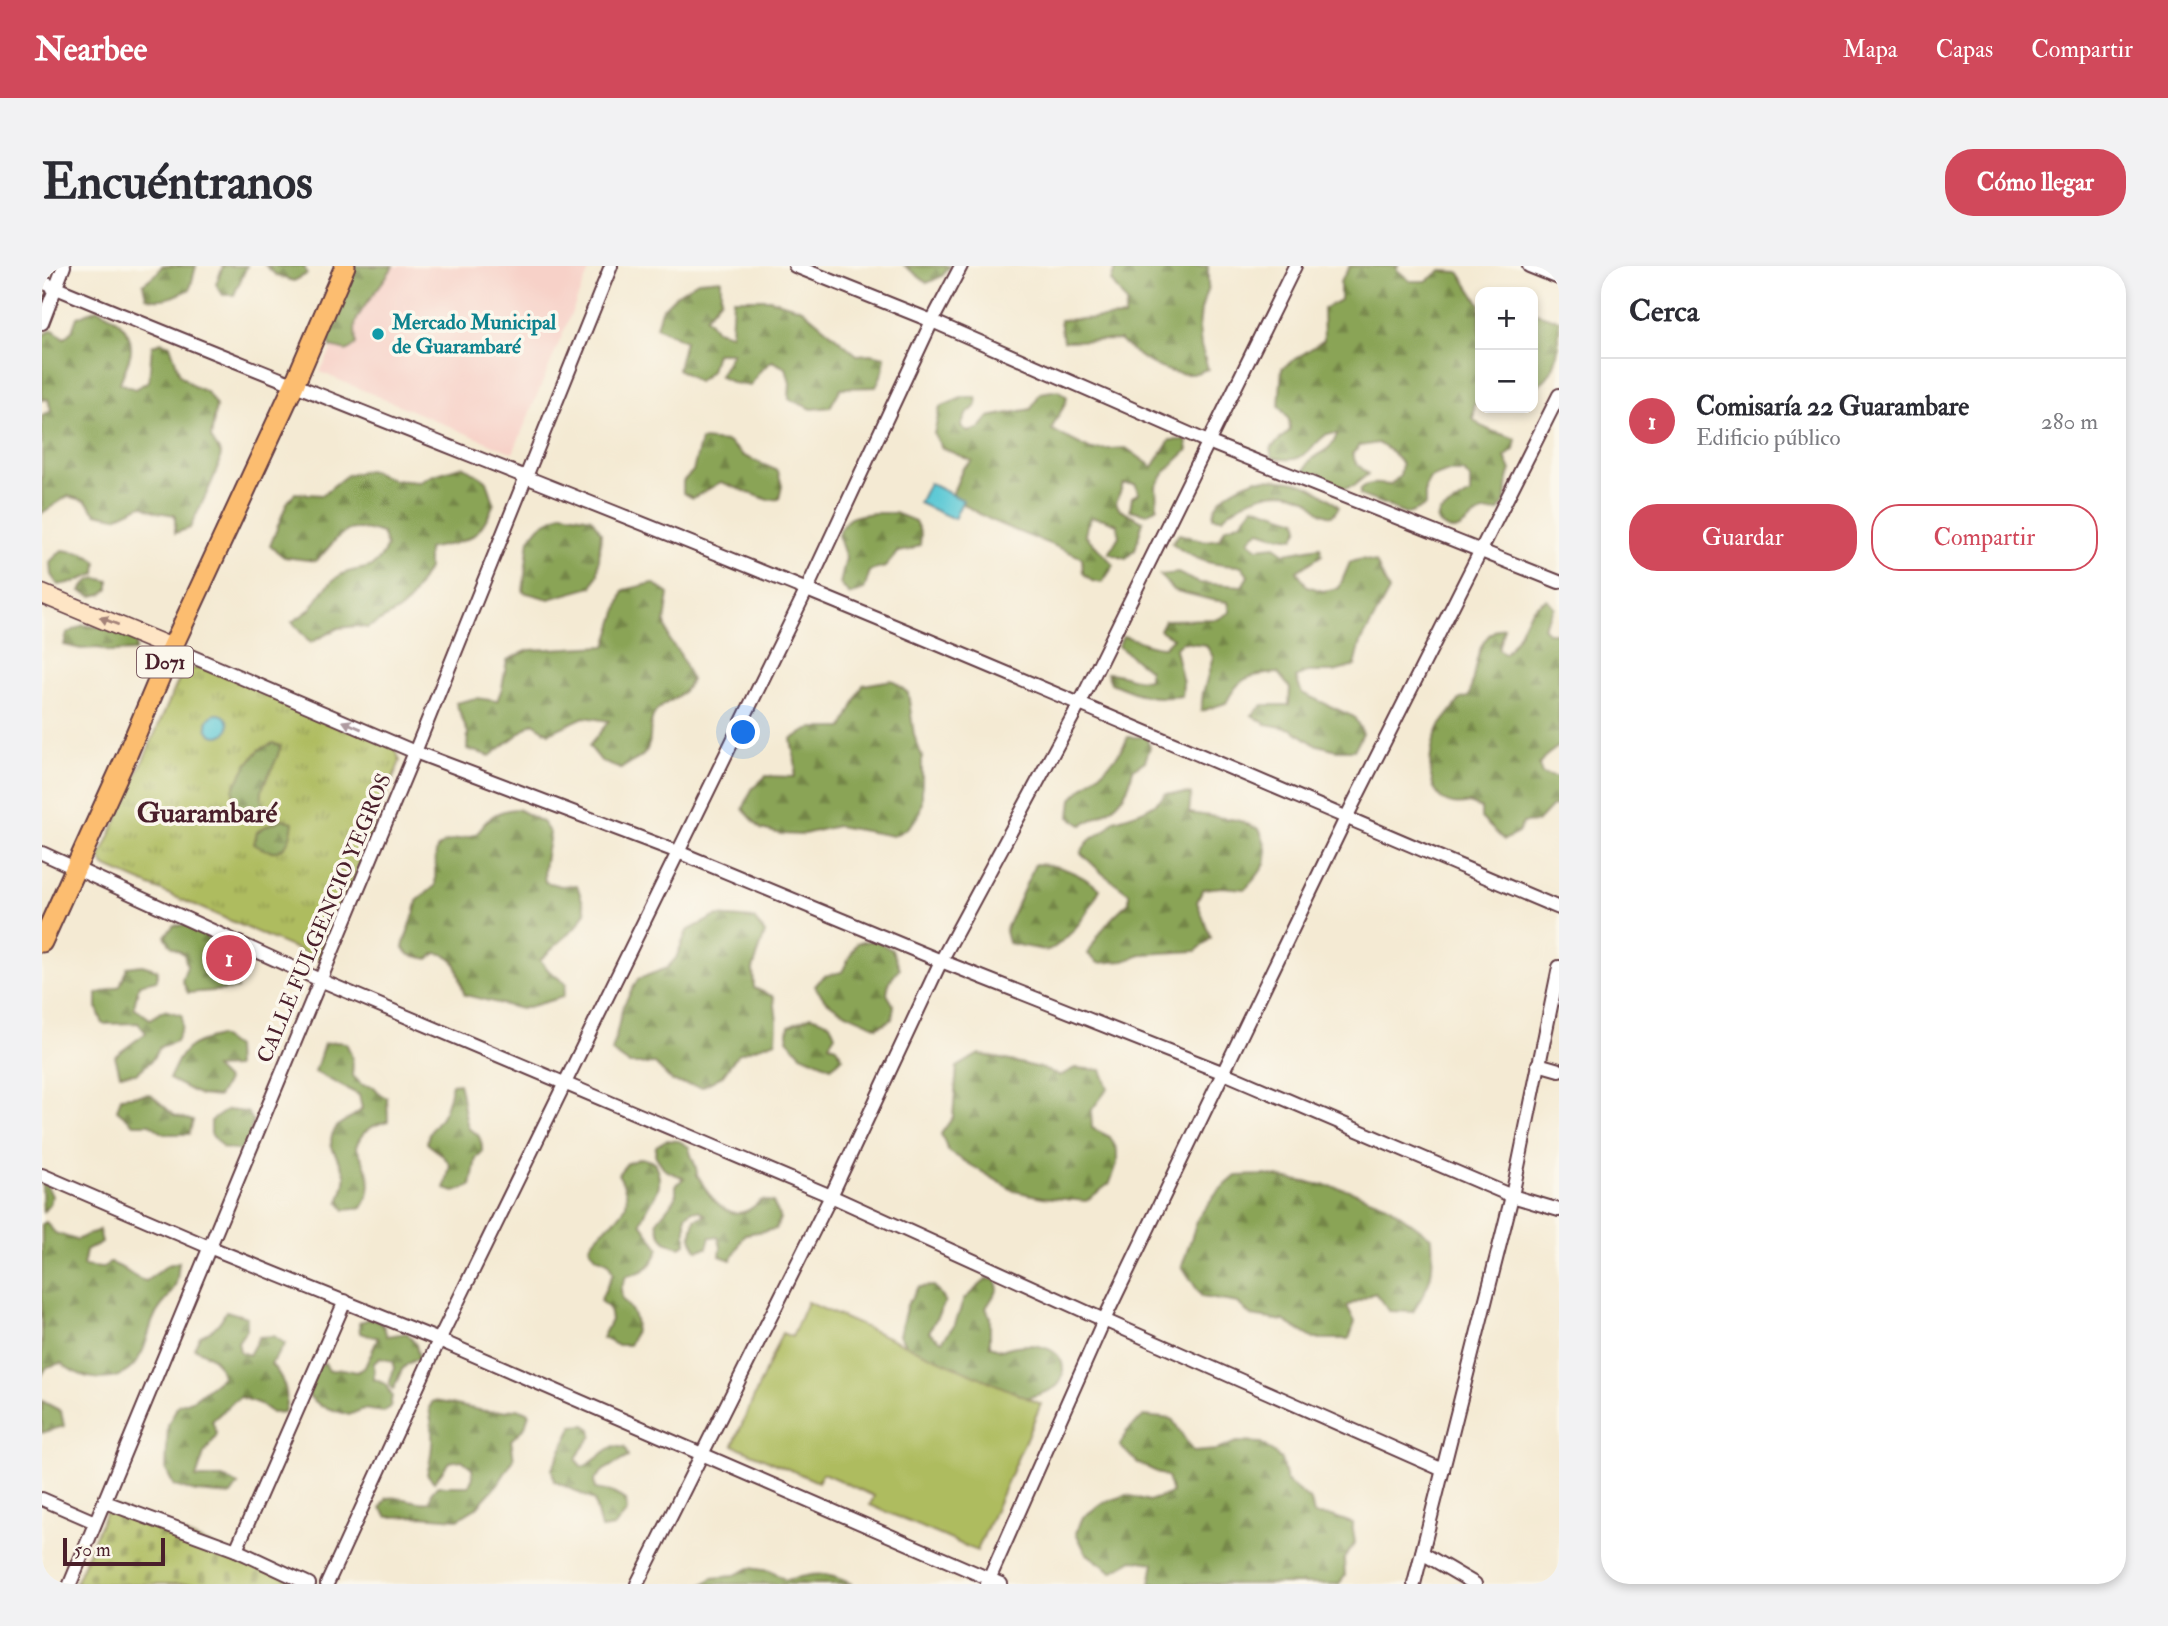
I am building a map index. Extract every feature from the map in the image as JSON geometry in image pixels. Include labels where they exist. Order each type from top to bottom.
[{"type":"main road","name":"D071","points":[[42,942],[127,755],[172,648],[294,385],[345,266]]},
{"type":"main road","points":[[42,594],[172,648]]},
{"type":"street","points":[[42,323],[64,266]]},
{"type":"street","name":"CALLE FULGENCIO YEGROS","points":[[70,1584],[415,752],[611,266]]},
{"type":"street","points":[[794,266],[932,321],[1208,442],[1559,582]]},
{"type":"street","points":[[327,1584],[439,1340],[807,589],[932,321],[961,266]]},
{"type":"street","points":[[637,1584],[831,1196],[941,961],[1080,703],[1295,266]]},
{"type":"street","points":[[1529,266],[1559,278]]},
{"type":"street","points":[[42,282],[807,589],[1559,908]]},
{"type":"street","points":[[42,1175],[209,1247],[439,1340],[992,1582],[1104,1320],[1346,818],[1559,395]]},
{"type":"street","points":[[172,648],[415,752],[678,852],[941,961],[1224,1073],[1512,1196],[1559,1210]]},
{"type":"street","points":[[42,853],[320,980],[831,1196],[1443,1470]]},
{"type":"street","points":[[1414,1584],[1512,1196],[1559,967]]},
{"type":"street","points":[[1538,1064],[1559,1070]]},
{"type":"street","points":[[236,1550],[345,1301]]},
{"type":"street","points":[[42,1499],[95,1522]]},
{"type":"street","points":[[105,1502],[236,1550],[309,1584]]},
{"type":"street","points":[[1422,1553],[1475,1584]]},
{"type":"shaded area","points":[[372,266],[591,266],[513,453],[320,372]]},
{"type":"green space","points":[[162,266],[196,266],[190,289],[163,299],[146,297],[143,284]]},
{"type":"green space","points":[[223,266],[247,266],[234,295],[223,295],[216,284]]},
{"type":"green space","points":[[266,266],[304,266],[307,274],[294,281],[277,276]]},
{"type":"green space","points":[[354,266],[393,266],[359,315],[355,324],[356,345],[346,351],[331,347],[326,333]]},
{"type":"green space","points":[[905,266],[950,266],[942,276],[927,283]]},
{"type":"green space","points":[[1116,266],[1208,266],[1208,287],[1199,328],[1208,369],[1191,374],[1171,372],[1144,359],[1120,340],[1063,341],[1060,320],[1124,317],[1127,303],[1111,281]]},
{"type":"green space","points":[[1350,266],[1398,266],[1396,269],[1410,281],[1426,281],[1441,271],[1459,272],[1475,296],[1474,420],[1489,430],[1516,439],[1514,450],[1505,457],[1511,470],[1505,500],[1499,511],[1481,513],[1461,527],[1451,530],[1437,521],[1439,513],[1470,494],[1470,479],[1464,472],[1446,472],[1430,478],[1425,488],[1425,506],[1410,513],[1403,513],[1360,495],[1360,490],[1366,485],[1390,485],[1400,476],[1402,464],[1392,452],[1378,443],[1360,446],[1352,454],[1356,463],[1368,474],[1353,486],[1335,491],[1320,473],[1304,478],[1309,462],[1329,448],[1337,434],[1327,434],[1298,458],[1272,457],[1270,449],[1290,430],[1289,420],[1279,406],[1282,368],[1324,340],[1323,309],[1340,300],[1340,282]]},
{"type":"green space","points":[[721,279],[721,299],[706,317],[716,330],[731,334],[733,299],[770,299],[802,309],[857,355],[885,357],[883,371],[876,387],[841,388],[830,407],[812,409],[789,399],[790,383],[786,368],[772,361],[760,371],[750,386],[733,383],[719,376],[732,353],[716,353],[711,371],[698,382],[678,369],[685,341],[656,327],[661,310],[676,295],[698,281]]},
{"type":"green space","points":[[97,309],[121,324],[131,342],[130,354],[120,383],[135,389],[149,381],[152,346],[161,342],[170,345],[180,375],[193,386],[207,392],[216,406],[211,438],[221,454],[212,482],[190,528],[175,533],[175,515],[157,512],[142,505],[116,517],[96,513],[86,501],[68,496],[42,513],[42,416],[51,411],[48,399],[42,400],[42,335],[53,330],[64,338],[72,331],[77,317]]},
{"type":"green space","points":[[1538,314],[1559,320],[1556,359],[1538,385]]},
{"type":"green space","points":[[1058,390],[1067,397],[1052,430],[1091,450],[1126,448],[1153,467],[1170,440],[1186,440],[1188,450],[1166,471],[1156,486],[1157,507],[1147,514],[1130,510],[1132,497],[1139,493],[1135,484],[1123,484],[1116,503],[1120,509],[1143,521],[1135,550],[1126,559],[1109,553],[1119,536],[1117,524],[1092,517],[1087,525],[1085,535],[1114,565],[1102,583],[1092,581],[1083,573],[1082,558],[997,523],[952,495],[963,468],[972,461],[942,448],[934,434],[940,407],[964,397],[976,397],[977,405],[966,415],[961,426],[968,432],[979,429],[989,417],[1031,409],[1040,393]]},
{"type":"green space","points":[[701,440],[728,442],[744,456],[778,471],[782,486],[779,499],[768,500],[721,482],[693,498],[683,493],[683,481],[693,471]]},
{"type":"green space","points":[[463,466],[487,481],[494,503],[476,533],[462,541],[428,549],[428,569],[409,602],[400,610],[367,628],[338,628],[310,643],[292,622],[310,609],[334,579],[347,572],[371,566],[382,556],[387,546],[382,533],[358,529],[338,537],[316,561],[284,557],[270,546],[287,503],[295,493],[322,495],[347,475],[369,470],[393,480],[420,482]]},
{"type":"green space","points":[[1257,479],[1301,483],[1329,498],[1339,507],[1332,516],[1318,510],[1309,500],[1283,492],[1250,500],[1222,518],[1213,517],[1214,510],[1223,497],[1235,488]]},
{"type":"green space","points":[[1254,506],[1297,520],[1299,528],[1294,538],[1260,531],[1249,541],[1257,548],[1275,546],[1285,553],[1320,547],[1322,555],[1297,571],[1307,586],[1323,591],[1339,588],[1350,562],[1362,559],[1376,562],[1389,591],[1361,642],[1355,666],[1334,672],[1308,672],[1296,678],[1302,693],[1354,717],[1363,733],[1354,750],[1337,750],[1314,744],[1292,729],[1266,724],[1252,715],[1263,705],[1289,705],[1290,688],[1278,673],[1246,679],[1236,687],[1226,703],[1201,711],[1213,657],[1206,645],[1182,642],[1175,649],[1183,683],[1182,696],[1145,696],[1111,683],[1107,673],[1149,679],[1149,670],[1118,646],[1123,636],[1164,647],[1173,638],[1160,630],[1165,620],[1218,619],[1230,612],[1228,602],[1173,590],[1160,575],[1178,573],[1198,583],[1242,586],[1248,576],[1242,566],[1205,561],[1172,543],[1179,534],[1205,541],[1220,539],[1225,528],[1241,522]]},
{"type":"green space","points":[[563,513],[591,518],[601,532],[598,574],[592,587],[549,599],[523,592],[529,539],[540,526]]},
{"type":"green space","points":[[874,513],[895,513],[915,521],[921,534],[920,545],[898,552],[885,567],[870,571],[864,590],[850,595],[840,584],[846,558],[838,535],[848,520]]},
{"type":"green space","points":[[62,550],[84,553],[97,562],[96,574],[58,585],[51,575],[50,562]]},
{"type":"green space","points":[[97,578],[109,581],[109,588],[102,594],[92,596],[81,591],[87,582]]},
{"type":"green space","points":[[653,583],[669,594],[665,622],[669,640],[680,654],[691,680],[683,692],[655,713],[649,744],[642,756],[621,769],[602,762],[589,746],[609,721],[584,717],[549,733],[533,723],[490,756],[467,749],[468,733],[456,703],[476,698],[497,701],[507,660],[529,650],[606,646],[624,590]]},
{"type":"green space","points":[[1547,599],[1554,607],[1543,627],[1549,633],[1559,633],[1559,746],[1539,765],[1542,774],[1559,778],[1559,807],[1552,806],[1537,822],[1523,823],[1518,833],[1504,840],[1481,818],[1481,808],[1469,803],[1454,804],[1443,800],[1432,779],[1431,752],[1440,726],[1460,699],[1469,697],[1478,656],[1487,638],[1504,627],[1498,649],[1504,654],[1516,639],[1531,611]]},
{"type":"green space","points":[[83,625],[106,628],[136,639],[135,651],[110,652],[98,648],[81,649],[64,645],[67,634]]},
{"type":"green space","points":[[212,666],[395,747],[400,761],[321,960],[104,866],[100,858],[183,670]]},
{"type":"green space","points":[[892,680],[908,693],[914,735],[922,757],[922,802],[918,817],[906,829],[893,836],[837,826],[800,835],[761,829],[743,809],[752,789],[766,776],[794,777],[796,767],[791,739],[812,728],[843,728],[863,685]]},
{"type":"green space","points":[[1128,737],[1146,737],[1150,747],[1145,761],[1133,769],[1122,798],[1101,815],[1082,825],[1070,817],[1072,799],[1110,763]]},
{"type":"green space","points":[[273,743],[280,746],[262,791],[261,820],[241,818],[234,814],[233,789],[248,763],[260,749]]},
{"type":"green space","points":[[1166,793],[1191,794],[1189,813],[1237,820],[1259,829],[1266,847],[1266,861],[1245,889],[1203,889],[1197,902],[1211,938],[1196,951],[1144,954],[1124,961],[1098,963],[1088,954],[1106,926],[1129,902],[1129,893],[1081,853],[1093,837],[1110,826],[1114,820],[1149,807]]},
{"type":"green space","points":[[517,809],[542,822],[550,833],[545,882],[561,886],[577,885],[586,912],[577,926],[540,960],[566,984],[563,997],[521,1009],[465,995],[457,967],[450,958],[436,953],[429,959],[410,955],[403,948],[417,901],[435,886],[437,849],[446,843],[477,833],[491,817],[499,813]]},
{"type":"green space","points":[[283,819],[293,822],[289,839],[282,849],[270,851],[254,844],[257,832]]},
{"type":"green space","points":[[1035,864],[1069,871],[1100,889],[1078,924],[1065,939],[1048,951],[1008,943],[1005,931]]},
{"type":"green space","points":[[716,916],[754,919],[765,933],[753,969],[754,988],[774,997],[776,1041],[738,1054],[722,1076],[702,1087],[673,1082],[655,1064],[629,1064],[612,1052],[623,1006],[638,979],[667,968],[676,958],[687,931]]},
{"type":"green space","points":[[174,925],[188,925],[203,930],[212,946],[206,959],[219,969],[239,972],[237,989],[188,993],[182,980],[187,966],[184,954],[171,946],[165,936]]},
{"type":"green space","points":[[875,940],[892,950],[900,968],[889,982],[887,994],[894,1006],[892,1019],[877,1027],[834,1006],[815,986],[824,976],[842,972],[857,943]]},
{"type":"green space","points":[[142,965],[158,970],[157,980],[139,984],[134,1007],[150,1019],[164,1010],[182,1015],[182,1027],[176,1041],[160,1047],[151,1061],[137,1073],[120,1074],[115,1056],[146,1033],[138,1023],[103,1024],[97,1008],[97,994],[120,986],[127,967]]},
{"type":"green space","points":[[811,1016],[830,1023],[835,1035],[829,1044],[836,1047],[843,1058],[831,1067],[801,1054],[787,1039],[789,1026]]},
{"type":"green space","points":[[219,1036],[235,1047],[236,1067],[214,1068],[227,1081],[218,1097],[200,1095],[169,1079],[187,1049]]},
{"type":"green space","points":[[346,1043],[350,1051],[352,1075],[362,1085],[374,1087],[387,1098],[388,1121],[367,1130],[356,1147],[369,1177],[367,1200],[362,1208],[345,1210],[339,1202],[345,1174],[331,1141],[336,1128],[362,1109],[359,1095],[315,1072],[324,1044]]},
{"type":"green space","points":[[979,1054],[1041,1068],[1060,1076],[1075,1068],[1101,1070],[1108,1088],[1091,1111],[1092,1128],[1110,1137],[1117,1150],[1117,1164],[1110,1183],[1086,1201],[1042,1197],[1014,1191],[948,1151],[941,1134],[953,1117],[957,1067]]},
{"type":"green space","points":[[459,1083],[469,1129],[480,1138],[482,1152],[476,1158],[471,1186],[455,1192],[445,1189],[450,1165],[427,1143],[431,1130],[445,1110],[452,1084]]},
{"type":"green space","points":[[150,1094],[174,1115],[193,1121],[189,1134],[164,1134],[150,1124],[134,1124],[117,1110],[121,1097]]},
{"type":"green space","points":[[227,1110],[247,1112],[253,1121],[249,1137],[241,1151],[223,1148],[211,1134],[211,1121]]},
{"type":"green space","points":[[666,1140],[679,1141],[689,1147],[697,1175],[716,1201],[728,1211],[741,1213],[761,1200],[773,1202],[780,1218],[776,1229],[745,1234],[731,1260],[720,1256],[718,1237],[710,1237],[707,1248],[697,1250],[691,1238],[695,1219],[706,1215],[693,1210],[686,1215],[686,1244],[680,1247],[666,1241],[659,1231],[657,1221],[676,1197],[676,1185],[684,1178],[665,1170],[655,1155],[656,1146]]},
{"type":"green space","points":[[641,1158],[654,1162],[658,1172],[656,1194],[641,1223],[659,1248],[647,1268],[626,1276],[621,1289],[622,1299],[634,1315],[636,1326],[629,1345],[617,1345],[602,1338],[611,1320],[609,1308],[600,1301],[613,1273],[608,1262],[596,1257],[589,1247],[624,1208],[627,1199],[618,1174],[627,1163]]},
{"type":"green space","points":[[1265,1175],[1346,1189],[1387,1205],[1432,1238],[1433,1260],[1430,1277],[1413,1312],[1389,1311],[1375,1293],[1347,1306],[1355,1322],[1349,1339],[1314,1339],[1284,1321],[1251,1316],[1238,1303],[1202,1297],[1182,1266],[1198,1218],[1216,1193],[1236,1176]]},
{"type":"green space","points":[[42,1178],[52,1196],[50,1204],[43,1212]]},
{"type":"green space","points":[[46,1222],[55,1233],[76,1240],[99,1230],[102,1242],[86,1251],[83,1266],[101,1268],[110,1263],[146,1281],[168,1265],[179,1262],[174,1288],[155,1315],[142,1352],[133,1366],[124,1373],[103,1379],[92,1378],[61,1363],[47,1367],[42,1375],[42,1224]]},
{"type":"green space","points":[[987,1279],[996,1280],[998,1289],[986,1308],[990,1317],[990,1346],[1002,1350],[1020,1345],[1050,1349],[1062,1362],[1062,1378],[1054,1388],[1020,1400],[912,1354],[899,1335],[907,1305],[918,1287],[934,1286],[945,1302],[929,1332],[942,1341],[955,1324],[964,1299]]},
{"type":"green space","points":[[807,1302],[1041,1404],[977,1551],[870,1505],[874,1496],[823,1473],[818,1482],[733,1445],[782,1333],[792,1337]]},
{"type":"green space","points":[[226,1311],[247,1317],[247,1329],[238,1342],[240,1352],[249,1355],[259,1337],[274,1336],[285,1344],[271,1364],[285,1386],[284,1412],[272,1413],[260,1404],[241,1397],[212,1421],[217,1435],[204,1454],[196,1478],[223,1478],[238,1485],[231,1495],[196,1492],[174,1486],[166,1470],[168,1425],[178,1405],[194,1399],[222,1377],[219,1366],[213,1359],[194,1348],[200,1336],[216,1326]]},
{"type":"green space","points":[[368,1319],[378,1320],[387,1336],[407,1333],[416,1345],[419,1358],[404,1367],[393,1390],[389,1385],[394,1368],[392,1361],[380,1358],[374,1363],[374,1379],[385,1384],[392,1396],[390,1407],[384,1412],[363,1409],[349,1415],[321,1406],[304,1388],[314,1366],[325,1363],[329,1371],[343,1369],[357,1372],[365,1367],[378,1338],[360,1333],[359,1323]]},
{"type":"green space","points":[[42,1401],[61,1411],[64,1426],[42,1433]]},
{"type":"green space","points":[[433,1401],[496,1412],[518,1408],[529,1413],[525,1427],[511,1440],[514,1459],[498,1484],[476,1508],[458,1519],[388,1517],[381,1508],[387,1498],[430,1502],[432,1491],[438,1486],[469,1486],[473,1477],[472,1468],[462,1460],[449,1462],[434,1482],[427,1474],[432,1441],[429,1408]]},
{"type":"green space","points":[[1144,1416],[1172,1419],[1193,1452],[1217,1450],[1236,1442],[1261,1443],[1281,1459],[1286,1481],[1311,1501],[1314,1515],[1332,1516],[1352,1523],[1355,1543],[1344,1559],[1345,1576],[1339,1584],[1150,1584],[1154,1563],[1133,1560],[1112,1572],[1086,1553],[1076,1533],[1083,1517],[1103,1503],[1127,1495],[1149,1501],[1172,1493],[1167,1477],[1138,1463],[1120,1446],[1127,1431]]},
{"type":"green space","points":[[585,1425],[591,1429],[592,1436],[576,1460],[582,1467],[614,1446],[625,1448],[628,1457],[604,1470],[594,1480],[595,1489],[611,1492],[626,1500],[627,1512],[614,1527],[601,1529],[594,1500],[554,1481],[552,1469],[573,1426]]},
{"type":"green space","points":[[109,1504],[309,1584],[75,1584]]},
{"type":"green space","points":[[749,1568],[770,1571],[786,1580],[819,1574],[852,1584],[704,1584],[712,1578],[733,1576]]},
{"type":"water","points":[[929,483],[963,500],[954,519],[919,503]]},
{"type":"water","points":[[218,714],[228,721],[229,725],[222,735],[218,736],[208,729],[207,725],[214,715]]},
{"type":"place","name":"Mercado Municipal de Guarambaré","points":[[378,334]]},
{"type":"place","name":"Comisaría 22 Guarambare","points":[[229,958]]},
{"type":"district","name":"Guarambaré","points":[[207,812]]}]
